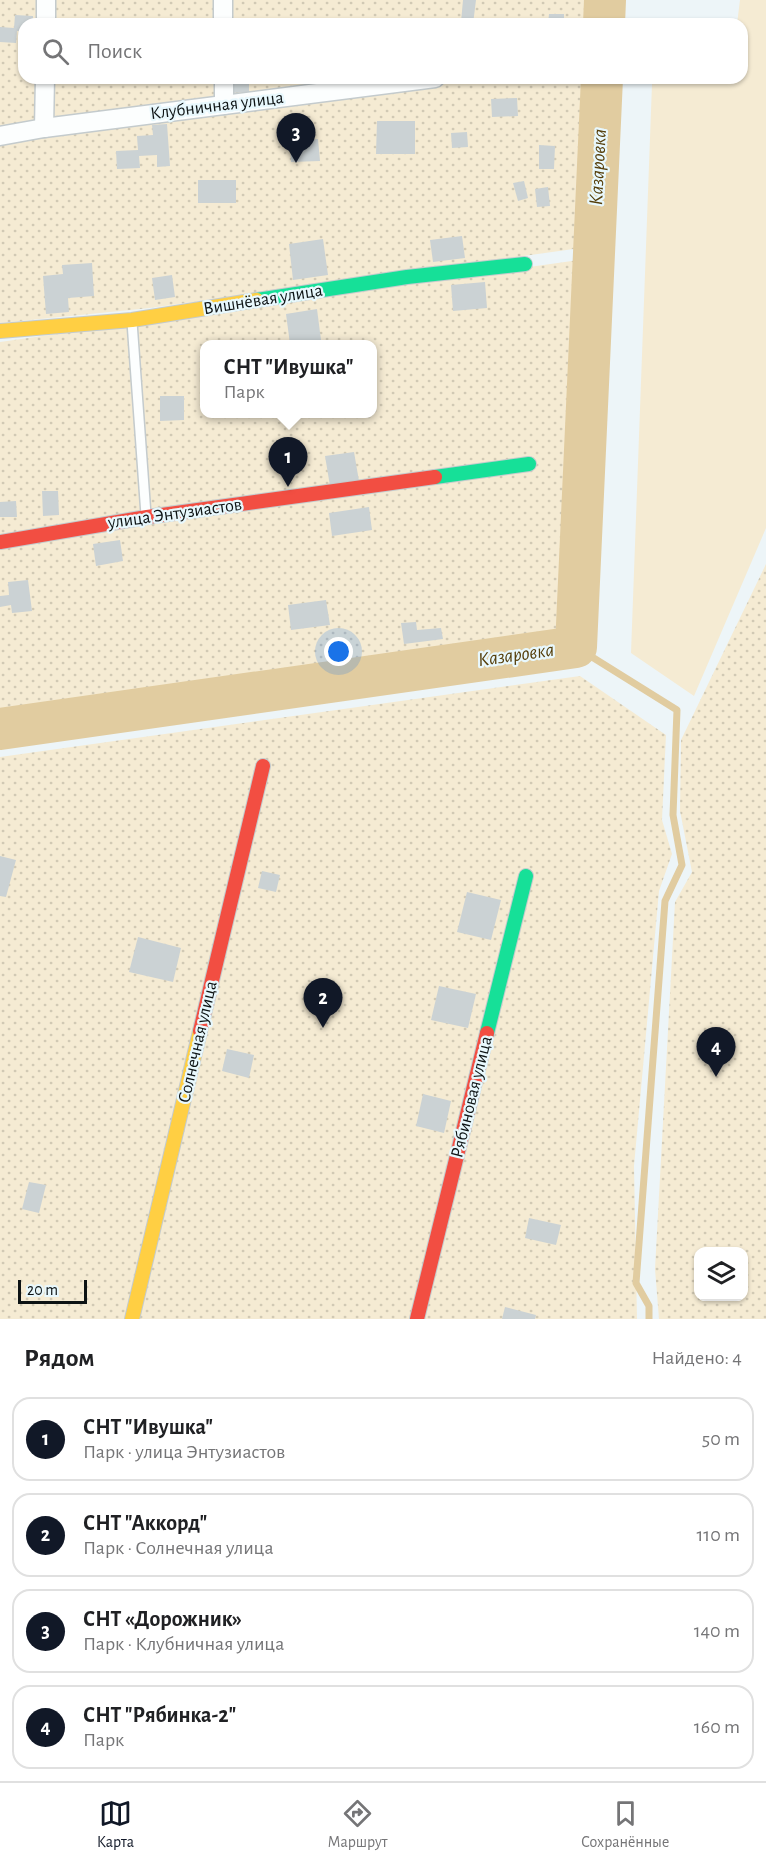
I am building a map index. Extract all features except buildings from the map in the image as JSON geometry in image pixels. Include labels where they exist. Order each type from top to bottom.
[{"type":"street","points":[[46,0],[46,18]]},
{"type":"street","points":[[222,0],[223,18]]},
{"type":"street","points":[[44,128],[45,84]]},
{"type":"street","points":[[224,84],[225,105]]},
{"type":"street","name":"Клубничная улица","points":[[0,136],[44,128],[388,84]]},
{"type":"street","name":"Вишнёвая улица","points":[[0,331],[132,320],[407,277],[525,264]]},
{"type":"street","name":"улица Энтузиастов","points":[[0,542],[147,517],[530,464]]},
{"type":"street","name":"Солнечная улица","points":[[132,1319],[263,766]]},
{"type":"street","name":"Рябиновая улица","points":[[417,1319],[526,876]]},
{"type":"lane","points":[[132,320],[147,517]]},
{"type":"shaded area","points":[[0,0],[598,0],[597,18],[18,18],[18,84],[595,84],[588,247],[150,308],[0,323]]},
{"type":"shaded area","points":[[740,0],[766,0],[766,528],[694,696],[631,653],[652,84],[748,84],[748,18],[738,18]]},
{"type":"shaded area","points":[[586,259],[568,631],[0,710],[0,342]]},
{"type":"shaded area","points":[[766,564],[766,1319],[659,1319],[655,1269],[675,902],[692,872],[680,811],[681,740]]},
{"type":"shaded area","points":[[580,676],[666,735],[662,820],[672,854],[659,891],[634,1166],[637,1319],[0,1319],[0,757]]},
{"type":"waterway","name":"Казаровка","points":[[604,18],[605,0]]},
{"type":"waterway","name":"Казаровка","points":[[0,729],[576,647],[602,84]]},
{"type":"waterway","points":[[576,647],[677,710],[673,815],[682,865],[665,901],[636,1283],[649,1306],[649,1319]]},
{"type":"traffic: fast","points":[[257,300],[407,277],[525,264]]},
{"type":"traffic: fast","points":[[435,477],[529,464]]},
{"type":"traffic: fast","points":[[487,1033],[526,876]]},
{"type":"traffic: slow","points":[[0,331],[132,320],[257,300]]},
{"type":"traffic: slow","points":[[132,1319],[200,1031]]},
{"type":"traffic: jam","points":[[0,542],[147,517],[435,477]]},
{"type":"traffic: jam","points":[[200,1031],[263,766]]},
{"type":"traffic: jam","points":[[417,1319],[487,1033]]},
{"type":"place","name":"СНТ «Дорожник»","points":[[296,163]]},
{"type":"place","name":"СНТ \"Ивушка\"","points":[[288,487]]},
{"type":"place","name":"СНТ \"Аккорд\"","points":[[323,1028]]},
{"type":"place","name":"СНТ \"Рябинка-2\"","points":[[716,1077]]}]
